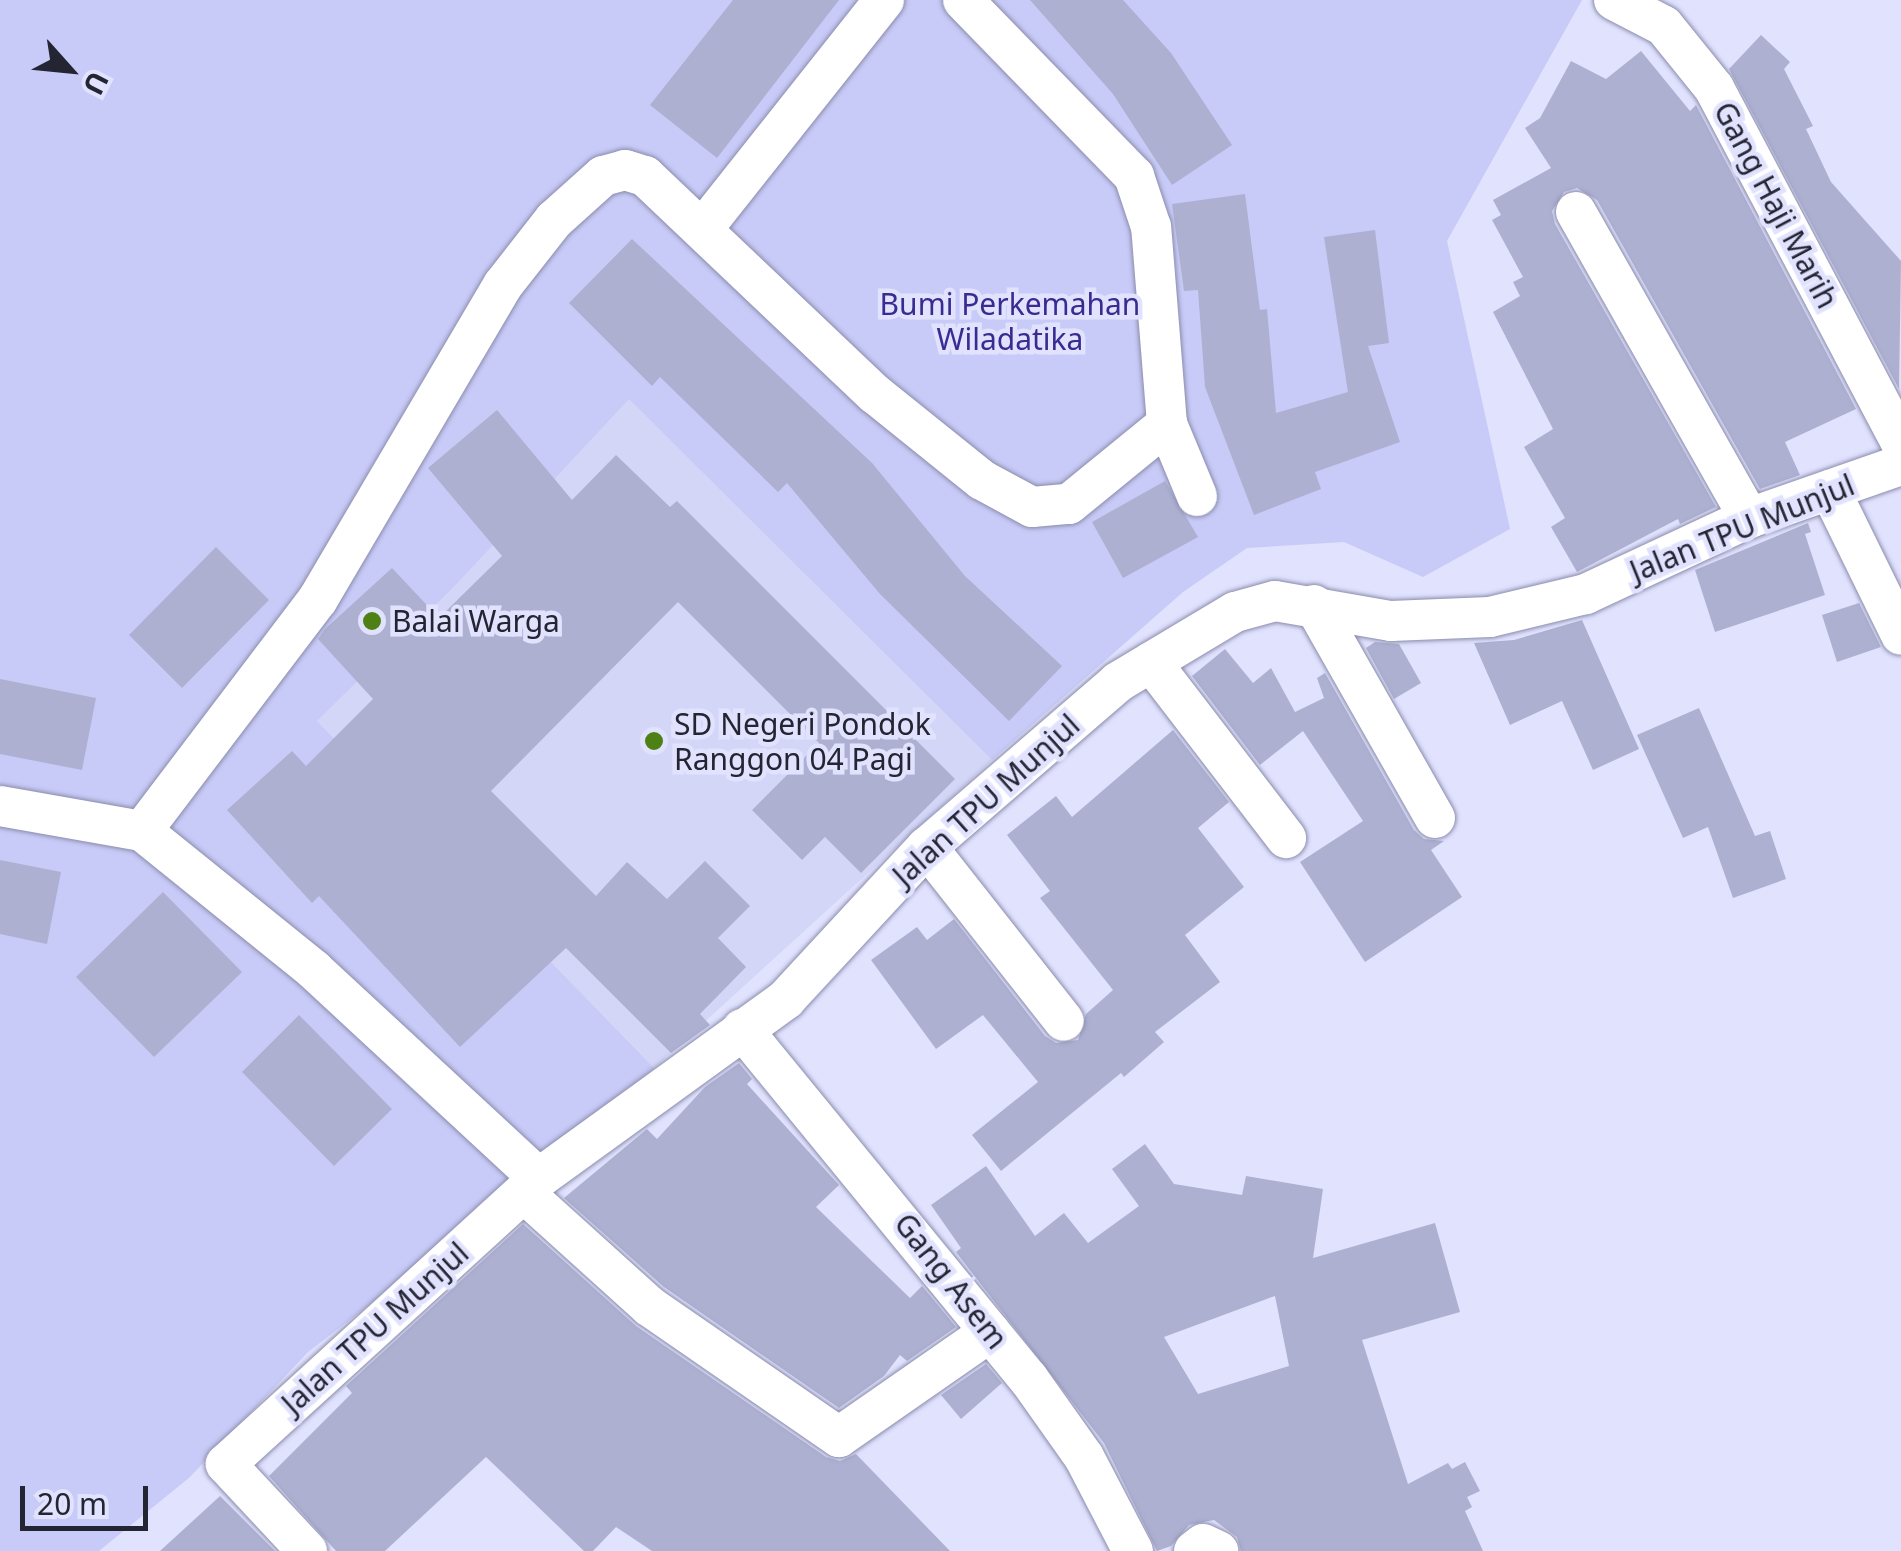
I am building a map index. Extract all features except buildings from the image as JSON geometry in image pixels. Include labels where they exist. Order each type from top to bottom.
[{"type":"street","points":[[705,226],[884,0]]},
{"type":"street","points":[[964,0],[1134,176],[1151,227],[1167,424],[1197,496]]},
{"type":"street","name":"Gang Haji Marih","points":[[1614,0],[1664,26],[1714,88],[1901,444]]},
{"type":"street","points":[[142,830],[318,599],[503,285],[554,220],[603,176],[625,170],[645,176],[705,226],[875,394],[982,480],[1032,507],[1069,504],[1167,424]]},
{"type":"street","points":[[1576,212],[1750,518]]},
{"type":"street","name":"Jalan TPU Munjul","points":[[307,1551],[226,1464],[528,1182],[786,998],[926,847],[1118,682],[1235,612],[1275,601],[1392,621],[1490,618],[1586,594],[1750,518],[1901,465]]},
{"type":"street","points":[[1830,490],[1901,635]]},
{"type":"street","points":[[1314,606],[1435,818]]},
{"type":"street","points":[[1151,662],[1286,838]]},
{"type":"street","points":[[0,806],[142,830],[314,970],[649,1306],[839,1437],[990,1332]]},
{"type":"street","points":[[926,847],[1064,1021]]},
{"type":"street","name":"Gang Asem","points":[[742,1030],[990,1332],[1084,1457],[1133,1551]]},
{"type":"street","points":[[1194,1551],[1203,1544],[1218,1551]]},
{"type":"shaded area","name":"SD Negeri Pondok Ranggon 04 Pagi","points":[[629,398],[992,760],[654,1068],[317,721],[452,589]]},
{"type":"green space","name":"Bumi Perkemahan Wiladatika","points":[[0,0],[1582,0],[1447,241],[1510,529],[1423,577],[1344,542],[1247,548],[1183,592],[992,760],[629,399],[452,589],[317,721],[654,1068],[537,1176],[308,1352],[190,1477],[99,1551],[0,1551]]},
{"type":"place","name":"Balai Warga","points":[[372,621]]},
{"type":"place","name":"SD Negeri Pondok Ranggon 04 Pagi","points":[[654,741]]}]
